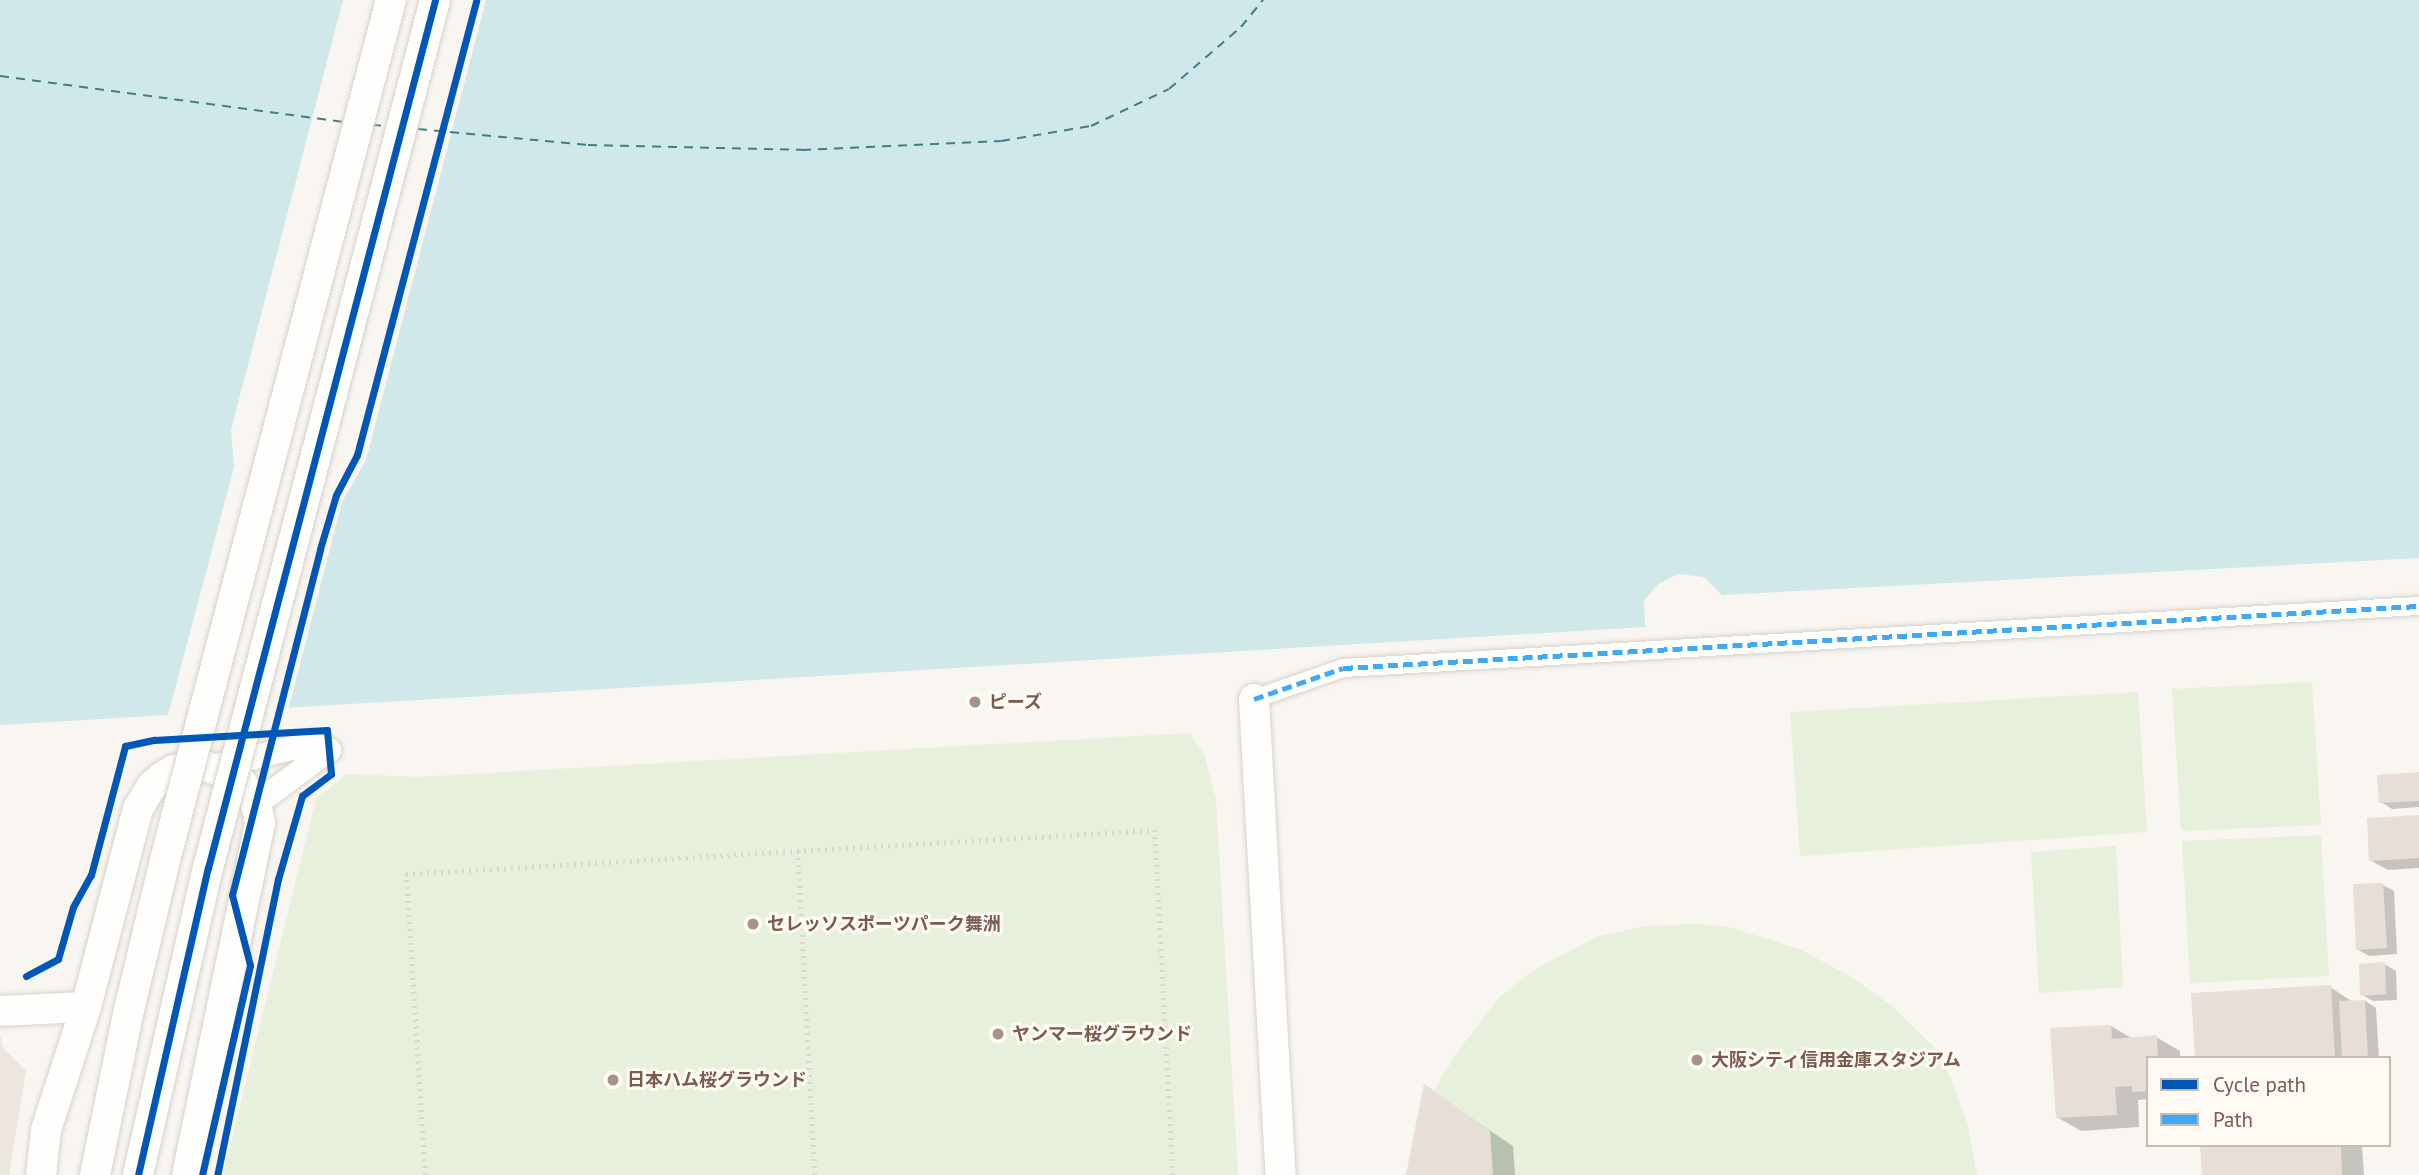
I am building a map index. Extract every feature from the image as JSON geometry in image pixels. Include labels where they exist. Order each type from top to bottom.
[{"type":"street","points":[[95,1175],[129,1010],[165,860],[391,0]]},
{"type":"street","points":[[138,1175],[208,869],[435,0]]},
{"type":"street","points":[[1281,1175],[1254,699],[1343,668],[2419,606]]},
{"type":"street","points":[[41,1175],[46,1130],[86,1007],[144,797],[162,777],[187,766],[214,767],[309,744],[330,750],[256,804]]},
{"type":"street","points":[[187,1175],[260,839],[256,804],[241,782],[214,767]]},
{"type":"street","points":[[0,1011],[86,1007]]},
{"type":"path","points":[[425,1175],[406,874],[1155,830],[1173,1175]]},
{"type":"path","points":[[798,851],[815,1175]]},
{"type":"shaded area","points":[[0,1034],[3,1048],[26,1071],[9,1175],[0,1175]]},
{"type":"green space","points":[[2312,682],[2321,825],[2181,831],[2172,689]]},
{"type":"green space","points":[[2138,692],[2147,832],[1800,856],[1790,712]]},
{"type":"green space","name":"セレッソスポーツパーク舞洲","points":[[1190,733],[1204,754],[1216,800],[1238,1175],[223,1175],[316,799],[347,774],[417,777]]},
{"type":"green space","points":[[2321,835],[2329,976],[2190,983],[2182,841]]},
{"type":"green space","points":[[2116,846],[2123,987],[2039,993],[2031,852]]},
{"type":"green space","name":"大阪シティ信用金庫スタジアム","points":[[1699,924],[1728,927],[1799,949],[1850,976],[1892,1006],[1933,1046],[1948,1072],[1967,1122],[1977,1175],[1406,1175],[1424,1084],[1434,1090],[1460,1048],[1500,997],[1532,971],[1596,937],[1644,926]]},
{"type":"water","points":[[0,0],[2419,0],[2419,558],[1722,595],[1704,577],[1678,574],[1657,585],[1644,601],[1645,627],[0,725]]},
{"type":"pier","points":[[343,0],[486,0],[366,460],[342,502],[288,711],[167,719],[234,467],[231,430]]},
{"type":"building","points":[[2419,772],[2419,801],[2379,803],[2377,775]]},
{"type":"building","points":[[2419,815],[2419,858],[2369,861],[2367,818]]},
{"type":"building","points":[[2383,883],[2387,948],[2356,950],[2353,884]]},
{"type":"building","points":[[2385,962],[2386,994],[2360,996],[2359,964]]},
{"type":"building","points":[[2331,985],[2335,1056],[2195,1056],[2191,993]]},
{"type":"building","points":[[2365,1000],[2368,1056],[2342,1056],[2339,1001]]},
{"type":"building","points":[[2111,1025],[2112,1039],[2157,1035],[2158,1056],[2146,1056],[2146,1091],[2132,1092],[2132,1086],[2115,1087],[2117,1115],[2056,1118],[2050,1028]]},
{"type":"building","points":[[1424,1084],[1490,1131],[1493,1175],[1406,1175]]},
{"type":"building","points":[[2200,1147],[2341,1147],[2342,1175],[2202,1175]]},
{"type":"ferry route","points":[[418,129],[588,145],[802,150],[1001,141],[1091,126],[1169,89],[1241,27],[1263,0]]},
{"type":"ferry route","points":[[0,76],[346,122]]},
{"type":"ferry route","points":[[372,125],[388,126]]},
{"type":"marked path","points":[[1254,699],[1343,668],[2419,606]]},
{"type":"cycle path","points":[[138,1175],[208,868],[435,0]]},
{"type":"cycle path","points":[[202,1175],[250,965],[232,895],[320,549],[336,495],[357,455],[476,0]]},
{"type":"cycle path","points":[[26,976],[58,959],[73,907],[91,875],[125,746],[154,740],[327,730],[331,774],[302,796],[278,879],[217,1175]]},
{"type":"place","name":"ピーズ","points":[[975,702]]},
{"type":"place","name":"セレッソスポーツパーク舞洲","points":[[753,924]]},
{"type":"place","name":"ヤンマー桜グラウンド","points":[[998,1034]]},
{"type":"place","name":"大阪シティ信用金庫スタジアム","points":[[1697,1060]]},
{"type":"place","name":"日本ハム桜グラウンド","points":[[613,1080]]}]
